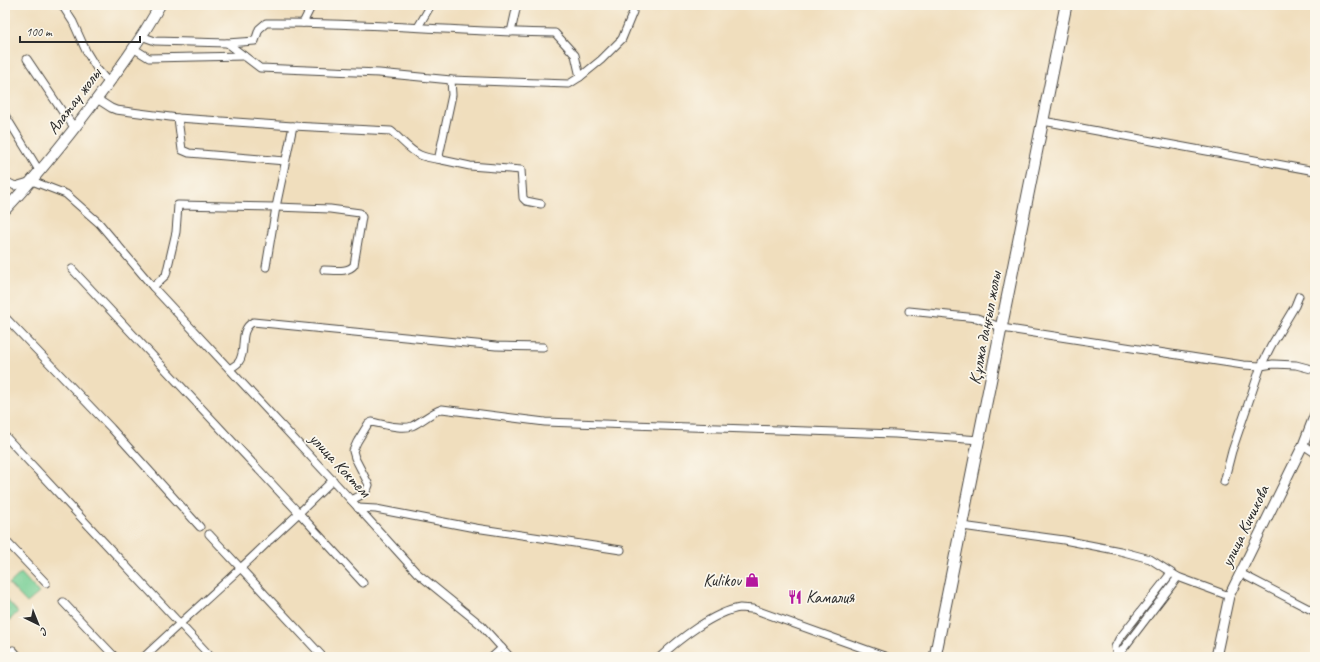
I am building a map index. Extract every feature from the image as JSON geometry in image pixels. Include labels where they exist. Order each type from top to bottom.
[{"type":"main road","name":"Алатау жолы","points":[[5,210],[40,172],[97,99],[133,48],[160,5]]},
{"type":"main road","name":"Құлжа даңғыл жолы","points":[[935,657],[980,440],[1066,5]]},
{"type":"street","points":[[62,5],[73,22],[86,50],[109,83]]},
{"type":"street","points":[[303,23],[312,5]]},
{"type":"street","points":[[418,28],[431,5]]},
{"type":"street","points":[[511,32],[517,5]]},
{"type":"street","points":[[227,43],[260,68],[379,73],[451,80],[569,84],[601,60],[622,39],[632,12],[633,5]]},
{"type":"street","points":[[141,36],[155,41],[227,43],[255,41],[259,28],[266,23],[303,23],[555,33],[575,55],[580,77]]},
{"type":"street","points":[[133,48],[149,58],[244,56]]},
{"type":"street","points":[[27,59],[75,128]]},
{"type":"street","points":[[442,160],[439,156],[452,95],[451,80]]},
{"type":"street","points":[[97,99],[116,110],[178,118],[390,131],[399,137],[408,147],[420,155],[470,166],[521,170],[523,198],[526,201],[541,204]]},
{"type":"street","points":[[5,115],[40,172]]},
{"type":"street","points":[[178,118],[182,150],[189,153],[285,161]]},
{"type":"street","points":[[1043,121],[1315,171]]},
{"type":"street","points":[[266,266],[276,206],[293,126]]},
{"type":"street","points":[[5,181],[15,186],[32,181]]},
{"type":"street","name":"улица Коктем","points":[[32,181],[66,194],[99,223],[153,287],[333,480],[417,573],[482,625],[509,657]]},
{"type":"street","points":[[153,287],[166,275],[176,232],[178,205],[276,206],[330,209],[357,212],[362,215],[354,264],[352,268],[347,270],[324,270]]},
{"type":"street","points":[[72,269],[363,583]]},
{"type":"street","points":[[1224,482],[1232,452],[1261,366],[1295,306],[1299,296]]},
{"type":"street","points":[[909,311],[977,318],[1002,328],[1243,365],[1288,365],[1315,370]]},
{"type":"street","points":[[5,317],[111,428],[200,527]]},
{"type":"street","points":[[230,369],[238,363],[245,330],[248,325],[253,322],[496,346],[543,347]]},
{"type":"street","points":[[351,500],[367,491],[369,485],[354,458],[353,451],[368,424],[372,422],[405,428],[413,426],[433,412],[442,409],[545,422],[895,434],[980,440]]},
{"type":"street","name":"улица Кичикова","points":[[1216,657],[1229,596],[1303,445],[1315,414]]},
{"type":"street","points":[[5,436],[211,657]]},
{"type":"street","points":[[1303,445],[1315,453]]},
{"type":"street","points":[[144,657],[179,623],[269,542],[333,480]]},
{"type":"street","points":[[358,508],[376,509],[475,528],[620,550]]},
{"type":"street","points":[[962,526],[1064,540],[1120,551],[1150,559],[1174,575],[1229,596]]},
{"type":"street","points":[[209,534],[323,657]]},
{"type":"street","points":[[5,540],[46,583]]},
{"type":"street","points":[[1240,573],[1315,612]]},
{"type":"street","points":[[1117,657],[1174,575]]},
{"type":"street","points":[[63,602],[115,657]]},
{"type":"street","points":[[660,657],[674,644],[716,616],[741,608],[753,609],[887,657]]},
{"type":"street","points":[[492,657],[502,648]]},
{"type":"street","points":[[12,650],[19,657]]},
{"type":"green space","points":[[21,573],[39,593],[27,603],[9,584]]},
{"type":"green space","points":[[5,598],[18,612],[5,625]]},
{"type":"place","name":"Kulikov","points":[[752,580]]},
{"type":"place","name":"Камалия","points":[[795,597]]}]
